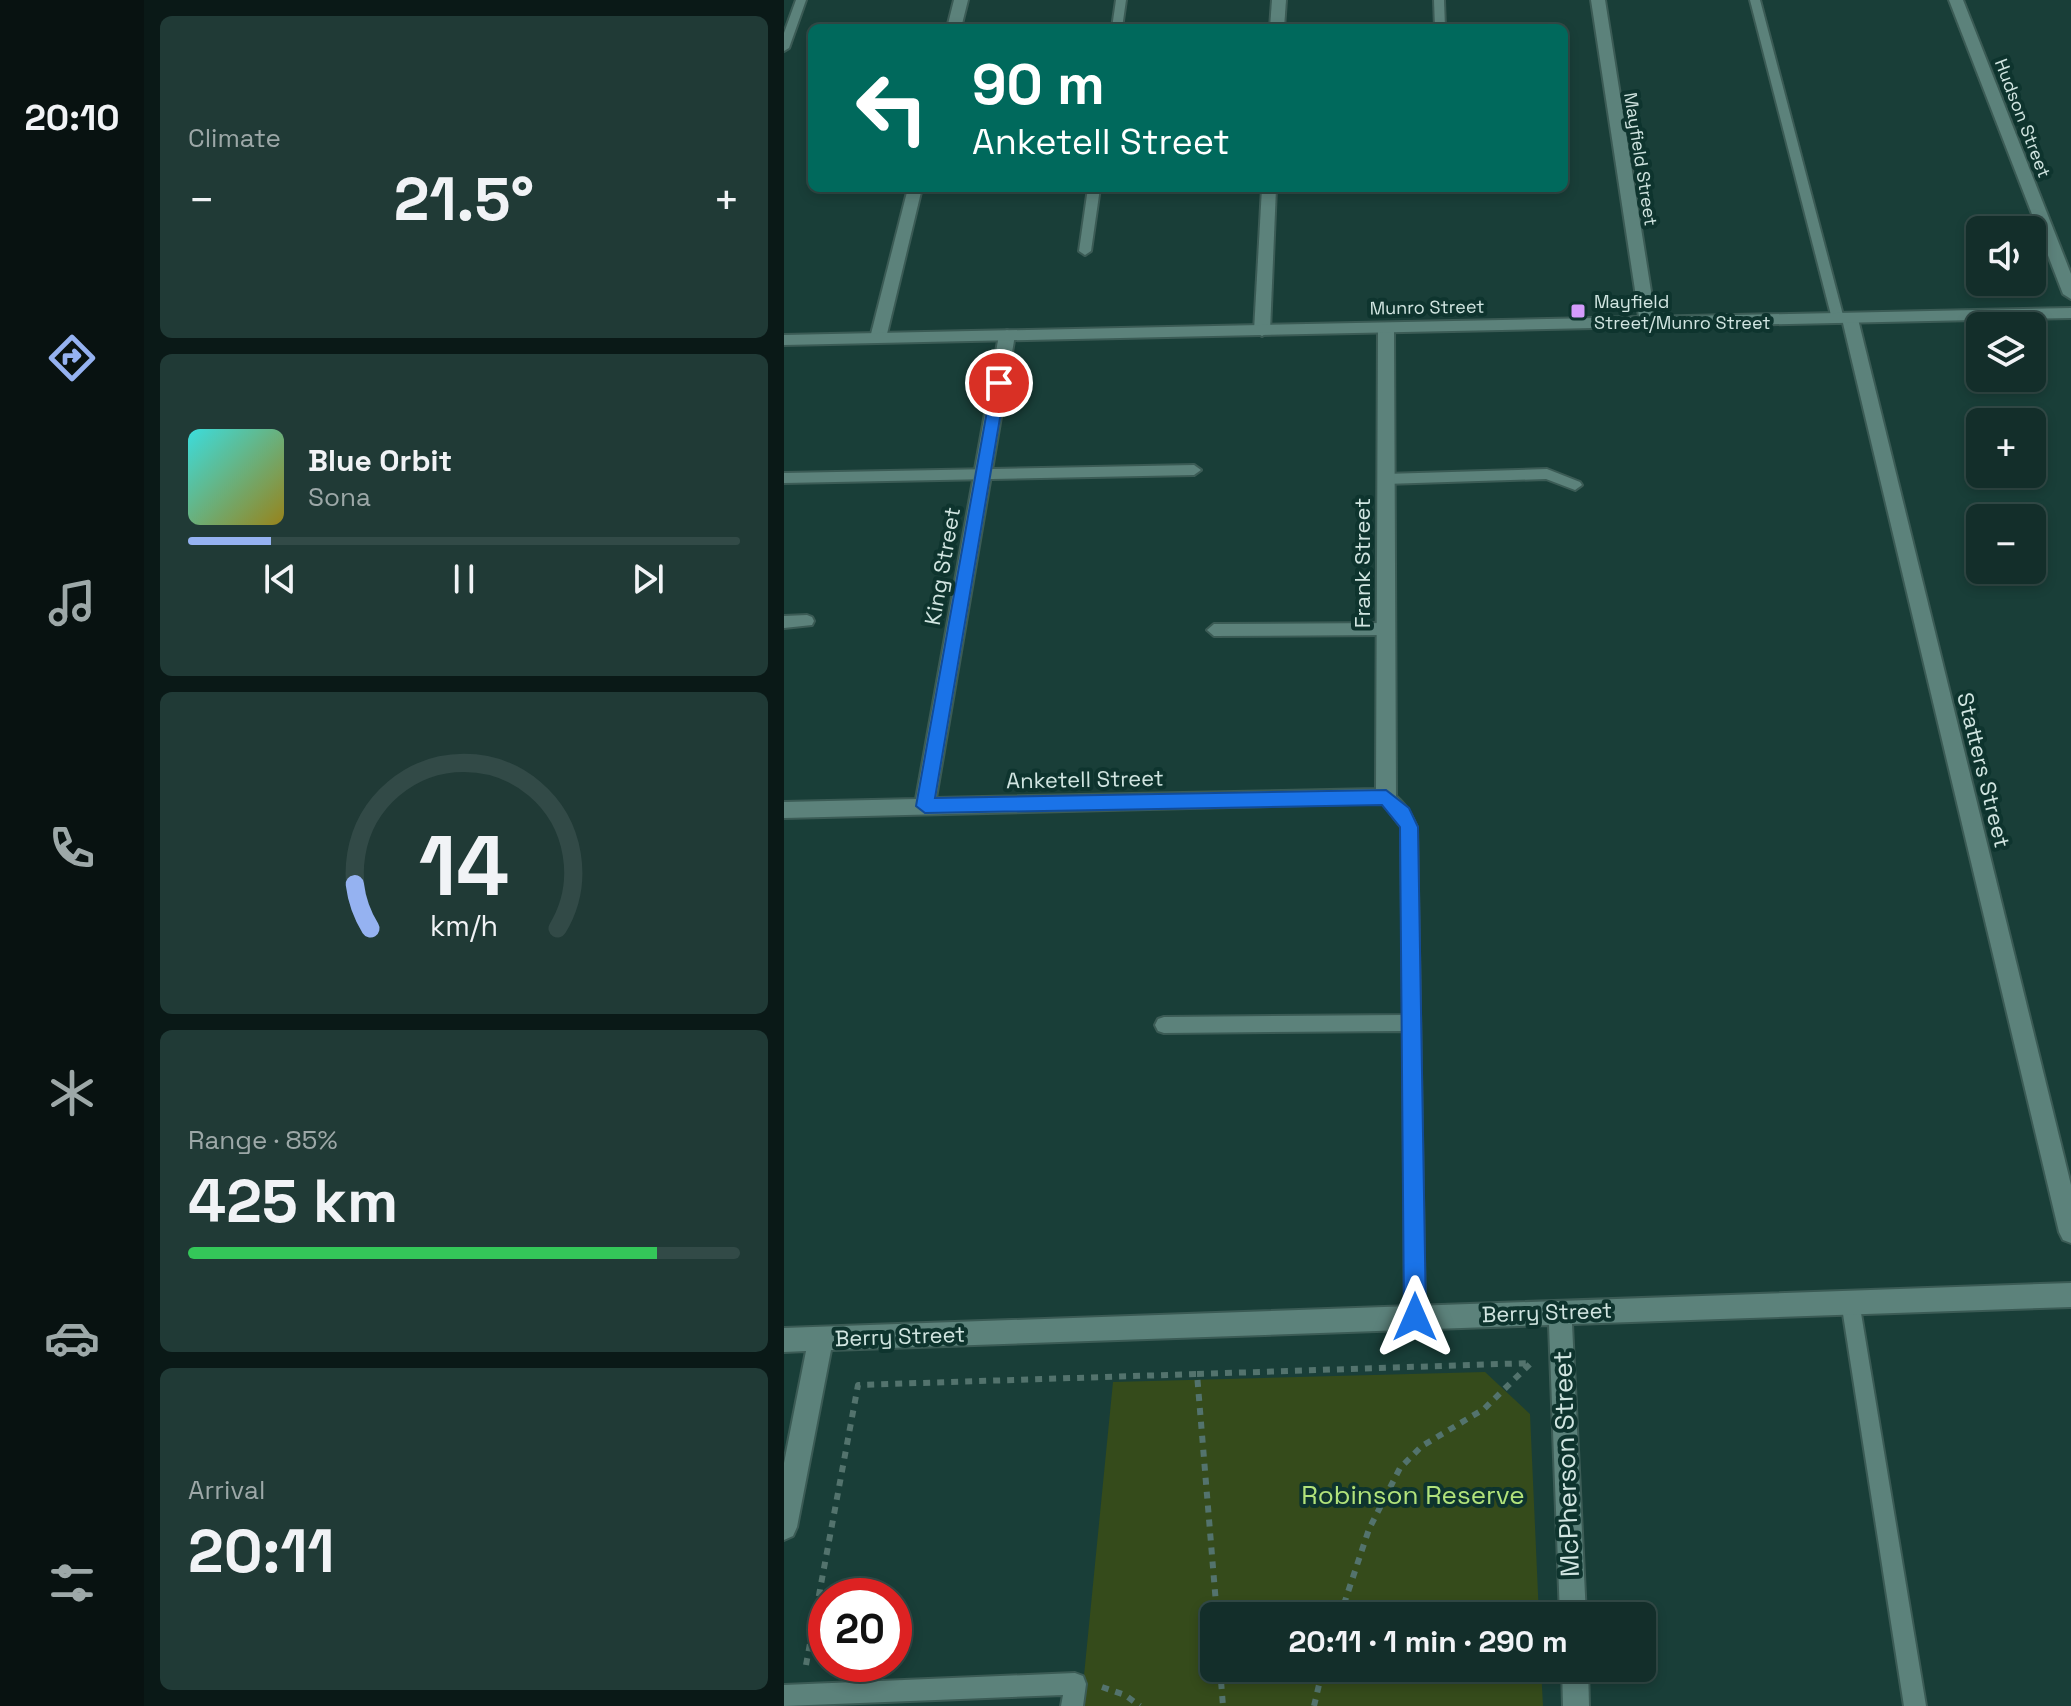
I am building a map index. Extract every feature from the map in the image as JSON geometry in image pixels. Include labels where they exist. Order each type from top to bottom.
[{"type":"street","points":[[955,24],[961,0]]},
{"type":"street","points":[[1277,24],[1279,0]]},
{"type":"street","name":"Mayfield Street","points":[[1598,0],[1648,323]]},
{"type":"street","name":"Hudson Street","points":[[1956,0],[2039,216]]},
{"type":"street","points":[[878,338],[914,192]]},
{"type":"street","points":[[1262,331],[1269,192]]},
{"type":"street","points":[[2046,228],[2071,256]]},
{"type":"street","name":"Hudson Street","points":[[2046,234],[2071,294]]},
{"type":"street","name":"Munro Street","points":[[784,340],[2071,313]]},
{"type":"street","name":"Statters Street","points":[[1844,319],[2071,1232]]},
{"type":"street","name":"Frank Street","points":[[1386,328],[1386,797]]},
{"type":"street","name":"King Street","points":[[925,806],[1007,335]]},
{"type":"street","name":"Anketell Street","points":[[784,810],[1386,797]]},
{"type":"street","name":"Berry Street","points":[[784,1340],[2071,1295]]},
{"type":"street","name":"McPherson Street","points":[[1560,1312],[1572,1602]]},
{"type":"street","points":[[784,1527],[821,1338]]},
{"type":"street","points":[[1575,1682],[1576,1706]]},
{"type":"lane","points":[[784,48],[801,0]]},
{"type":"lane","points":[[1118,24],[1121,0]]},
{"type":"lane","points":[[1439,0],[1440,24]]},
{"type":"lane","points":[[1755,0],[1844,319]]},
{"type":"lane","points":[[1085,251],[1093,192]]},
{"type":"lane","points":[[784,478],[1194,470]]},
{"type":"lane","points":[[1385,479],[1547,474],[1575,485]]},
{"type":"lane","points":[[784,622],[807,621]]},
{"type":"lane","points":[[1214,630],[1386,629]]},
{"type":"lane","points":[[1386,797],[1402,813],[1409,827],[1415,1317]]},
{"type":"lane","points":[[1164,1025],[1413,1023]]},
{"type":"lane","points":[[1850,1301],[1915,1706]]},
{"type":"lane","points":[[792,1696],[1074,1695]]},
{"type":"path","points":[[792,1696],[858,1385],[1531,1363],[1512,1386],[1453,1430],[1415,1451],[1405,1462],[1376,1516],[1345,1602]]},
{"type":"path","points":[[1197,1374],[1216,1602]]},
{"type":"path","points":[[1074,1695],[1083,1680],[1125,1695],[1140,1706]]},
{"type":"path","points":[[1221,1682],[1223,1706]]},
{"type":"path","points":[[1314,1706],[1320,1682]]},
{"type":"green space","name":"Robinson Reserve","points":[[1485,1372],[1530,1414],[1538,1602],[1200,1602],[1200,1682],[1542,1682],[1543,1706],[1081,1706],[1113,1382]]},
{"type":"place","name":"Mayfield Street/Munro Street","points":[[1578,311]]},
{"type":"route","points":[[999,383],[925,806],[1386,797],[1402,813],[1409,827],[1415,1317]]}]
